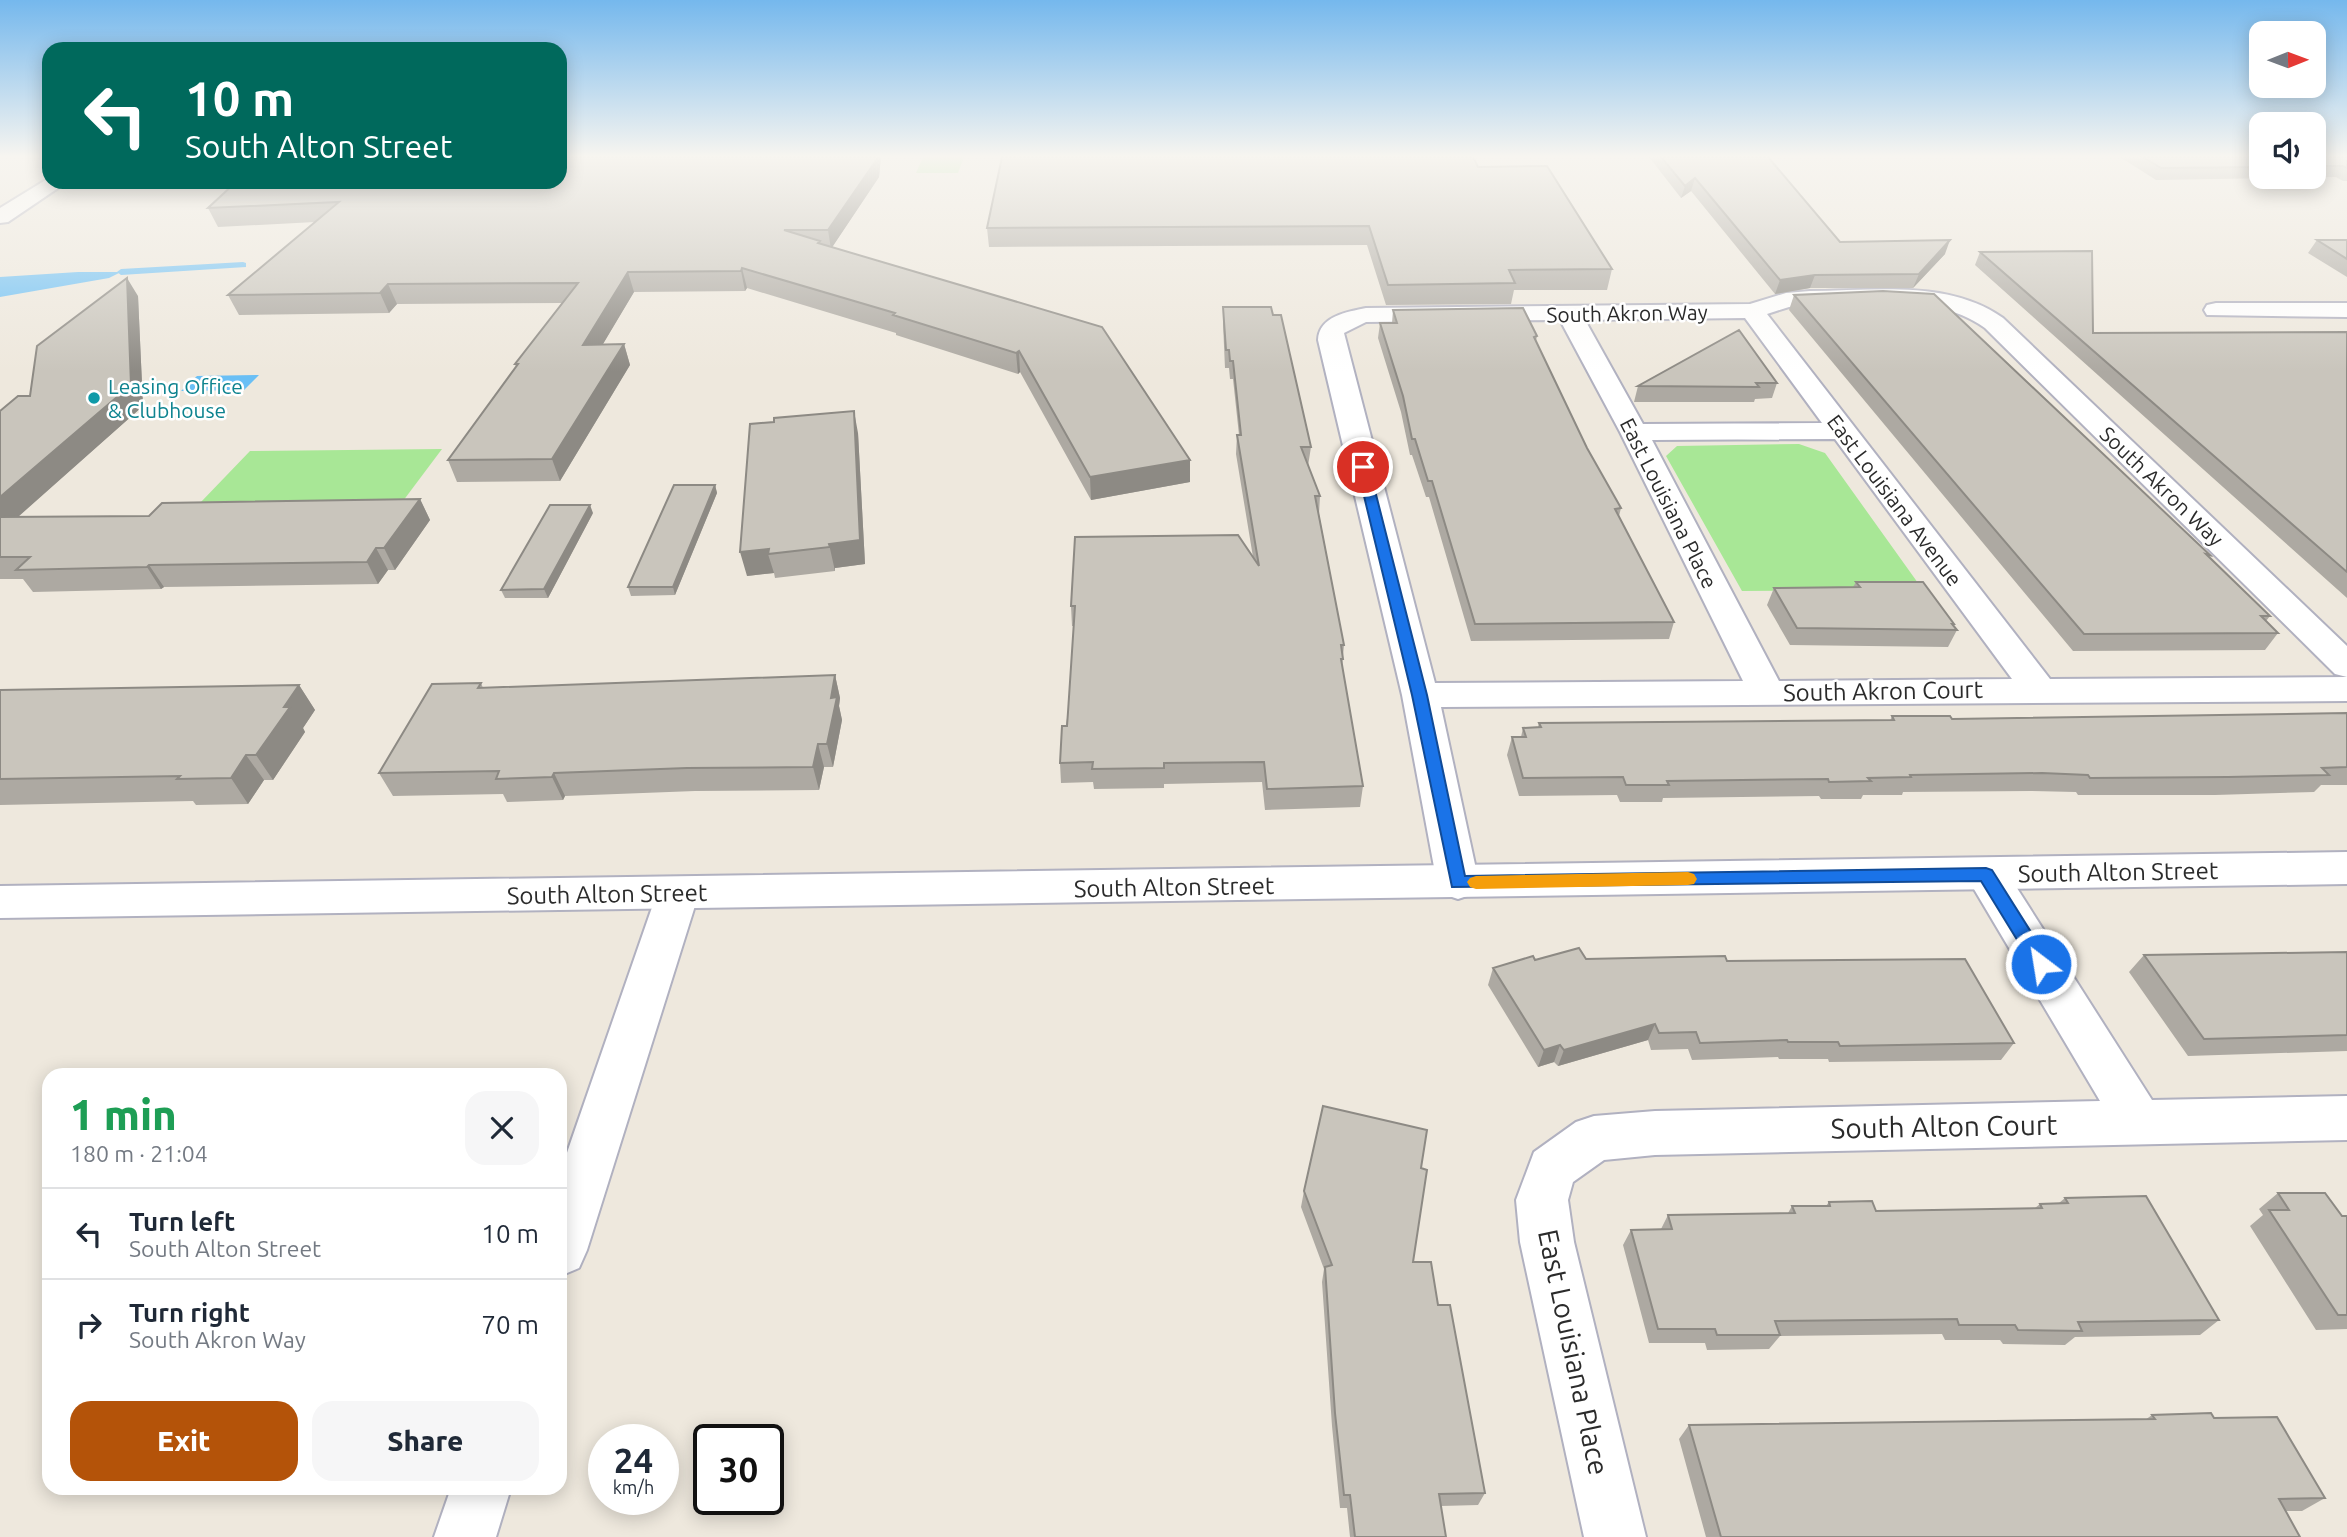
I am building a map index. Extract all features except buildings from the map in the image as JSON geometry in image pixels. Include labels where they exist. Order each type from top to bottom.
[{"type":"street","name":"South Akron Way","points":[[1458,883],[1420,695],[1334,353],[1331,331],[1350,319],[1366,315],[1752,311],[1786,300],[1890,296],[1932,298],[1980,313],[2004,332],[2347,666]]},
{"type":"street","points":[[2216,310],[2347,310]]},
{"type":"street","name":"East Louisiana Avenue","points":[[1752,311],[2038,689]]},
{"type":"street","name":"East Louisiana Place","points":[[1569,314],[1634,432],[1767,693]]},
{"type":"street","points":[[1634,432],[1843,431]]},
{"type":"street","name":"South Akron Court","points":[[1420,695],[2347,689]]},
{"type":"street","name":"South Alton Street","points":[[0,902],[1458,883],[2347,868]]},
{"type":"street","points":[[1986,874],[2138,1121]]},
{"type":"street","points":[[567,1229],[678,894]]},
{"type":"street","name":"South Alton Court","points":[[1552,1168],[1594,1138],[1655,1133],[2347,1118]]},
{"type":"street","name":"East Louisiana Place","points":[[1552,1168],[1542,1200],[1547,1242],[1615,1537]]},
{"type":"street","points":[[465,1537],[479,1495]]},
{"type":"green space","points":[[1799,444],[1825,453],[1923,590],[1742,591],[1666,456],[1677,446]]},
{"type":"green space","points":[[442,449],[403,501],[200,503],[250,451]]},
{"type":"water","points":[[121,272],[109,278],[0,297],[0,277]]},
{"type":"water","points":[[259,375],[244,390],[181,391],[197,376]]},
{"type":"waterway","points":[[121,272],[243,265]]},
{"type":"slow traffic","points":[[1476,882],[1688,879]]},
{"type":"place","name":"Leasing Office & Clubhouse","points":[[94,398]]},
{"type":"route","points":[[1363,467],[1420,695],[1458,883],[1986,874],[2041,964]]}]
